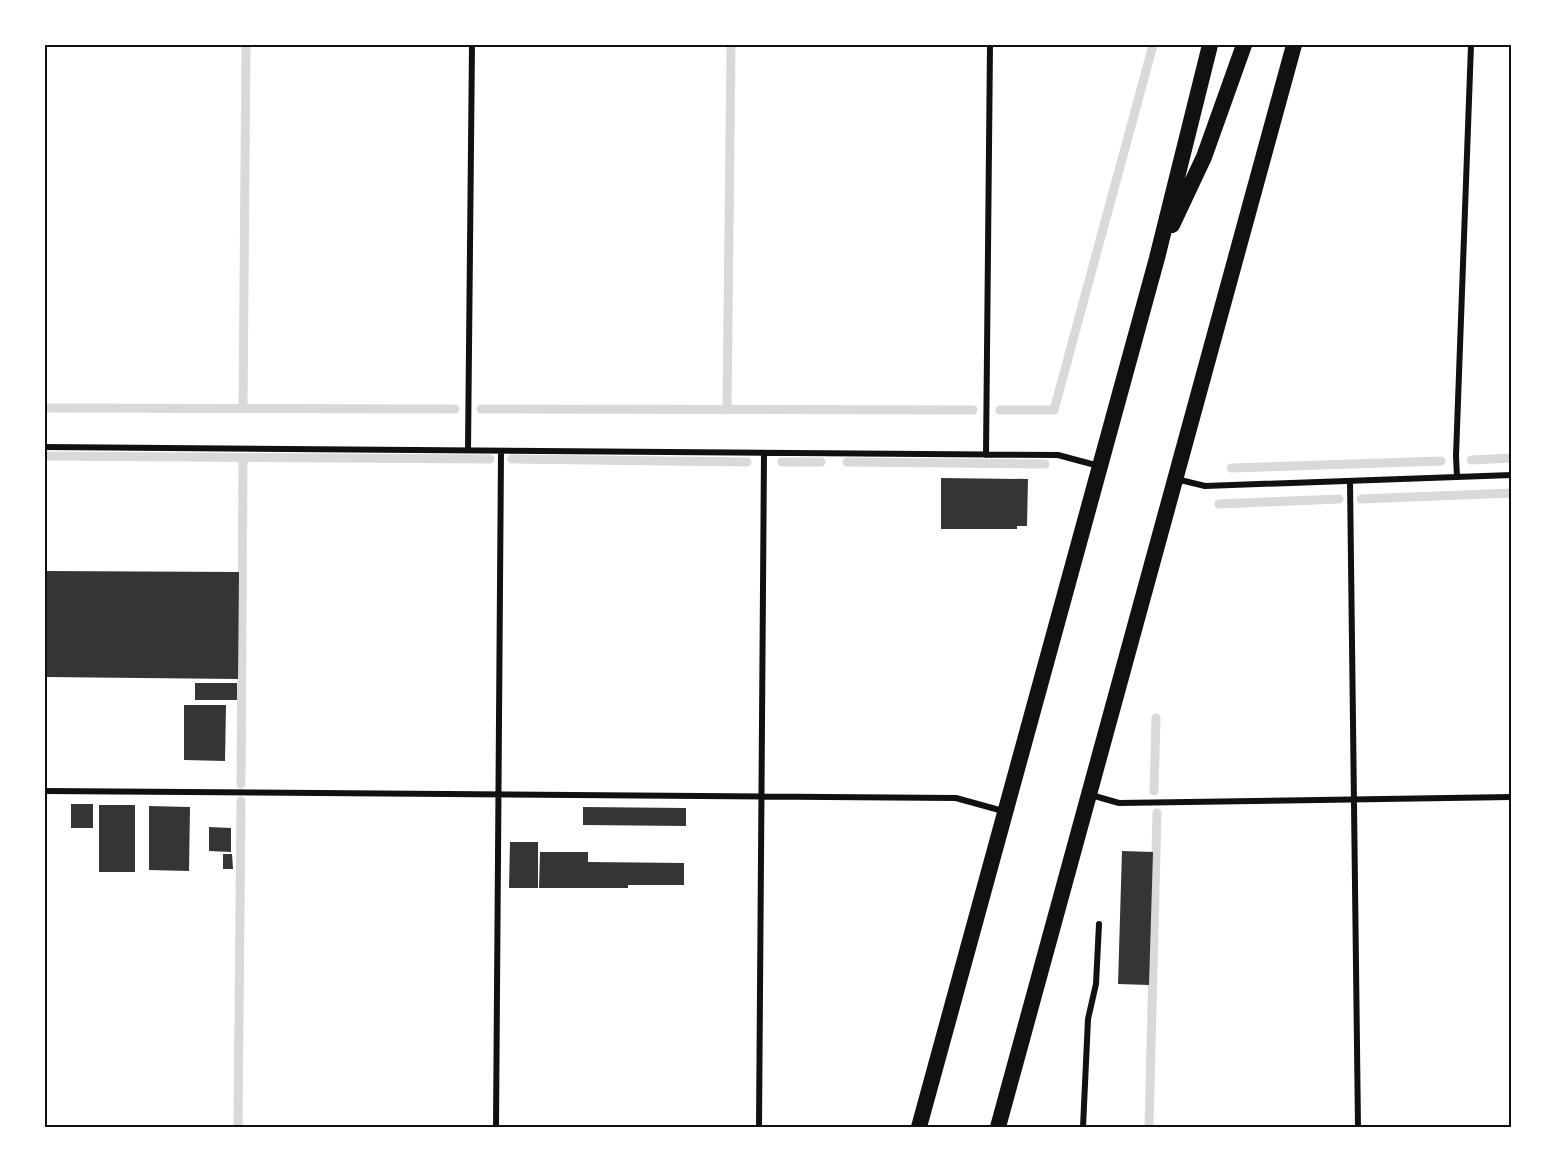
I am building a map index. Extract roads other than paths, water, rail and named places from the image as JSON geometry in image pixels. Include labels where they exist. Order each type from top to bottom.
[{"type":"highway","points":[[919,1127],[1157,258],[1210,45]]},
{"type":"highway","points":[[1157,258],[1204,157],[1244,45]]},
{"type":"highway","points":[[998,1127],[1294,45]]},
{"type":"street","points":[[468,450],[472,45]]},
{"type":"street","points":[[986,455],[990,45]]},
{"type":"street","points":[[1457,477],[1472,45]]},
{"type":"street","points":[[45,447],[1058,455],[1100,467]]},
{"type":"street","points":[[496,1127],[501,451]]},
{"type":"street","points":[[759,1127],[764,453]]},
{"type":"street","points":[[1175,478],[1205,486],[1512,475]]},
{"type":"street","points":[[1350,482],[1358,1127]]},
{"type":"street","points":[[45,791],[956,798],[1005,812]]},
{"type":"street","points":[[1089,794],[1119,802],[1512,797]]},
{"type":"street","points":[[1083,1127],[1088,1019],[1096,984],[1100,924]]},
{"type":"waterway","points":[[243,408],[246,45]]},
{"type":"waterway","points":[[727,410],[731,45]]},
{"type":"waterway","points":[[1000,410],[1054,410],[1153,45]]},
{"type":"waterway","points":[[45,408],[455,409]]},
{"type":"waterway","points":[[481,409],[973,410]]},
{"type":"waterway","points":[[45,456],[490,459]]},
{"type":"waterway","points":[[241,784],[243,458]]},
{"type":"waterway","points":[[1471,460],[1512,458]]},
{"type":"waterway","points":[[512,459],[747,462]]},
{"type":"waterway","points":[[1231,468],[1441,461]]},
{"type":"waterway","points":[[782,462],[821,462]]},
{"type":"waterway","points":[[847,462],[1045,464]]},
{"type":"waterway","points":[[1361,499],[1512,493]]},
{"type":"waterway","points":[[1219,504],[1339,499]]},
{"type":"waterway","points":[[1154,791],[1156,718]]},
{"type":"waterway","points":[[238,1127],[241,801]]},
{"type":"waterway","points":[[1149,1127],[1157,813]]}]
